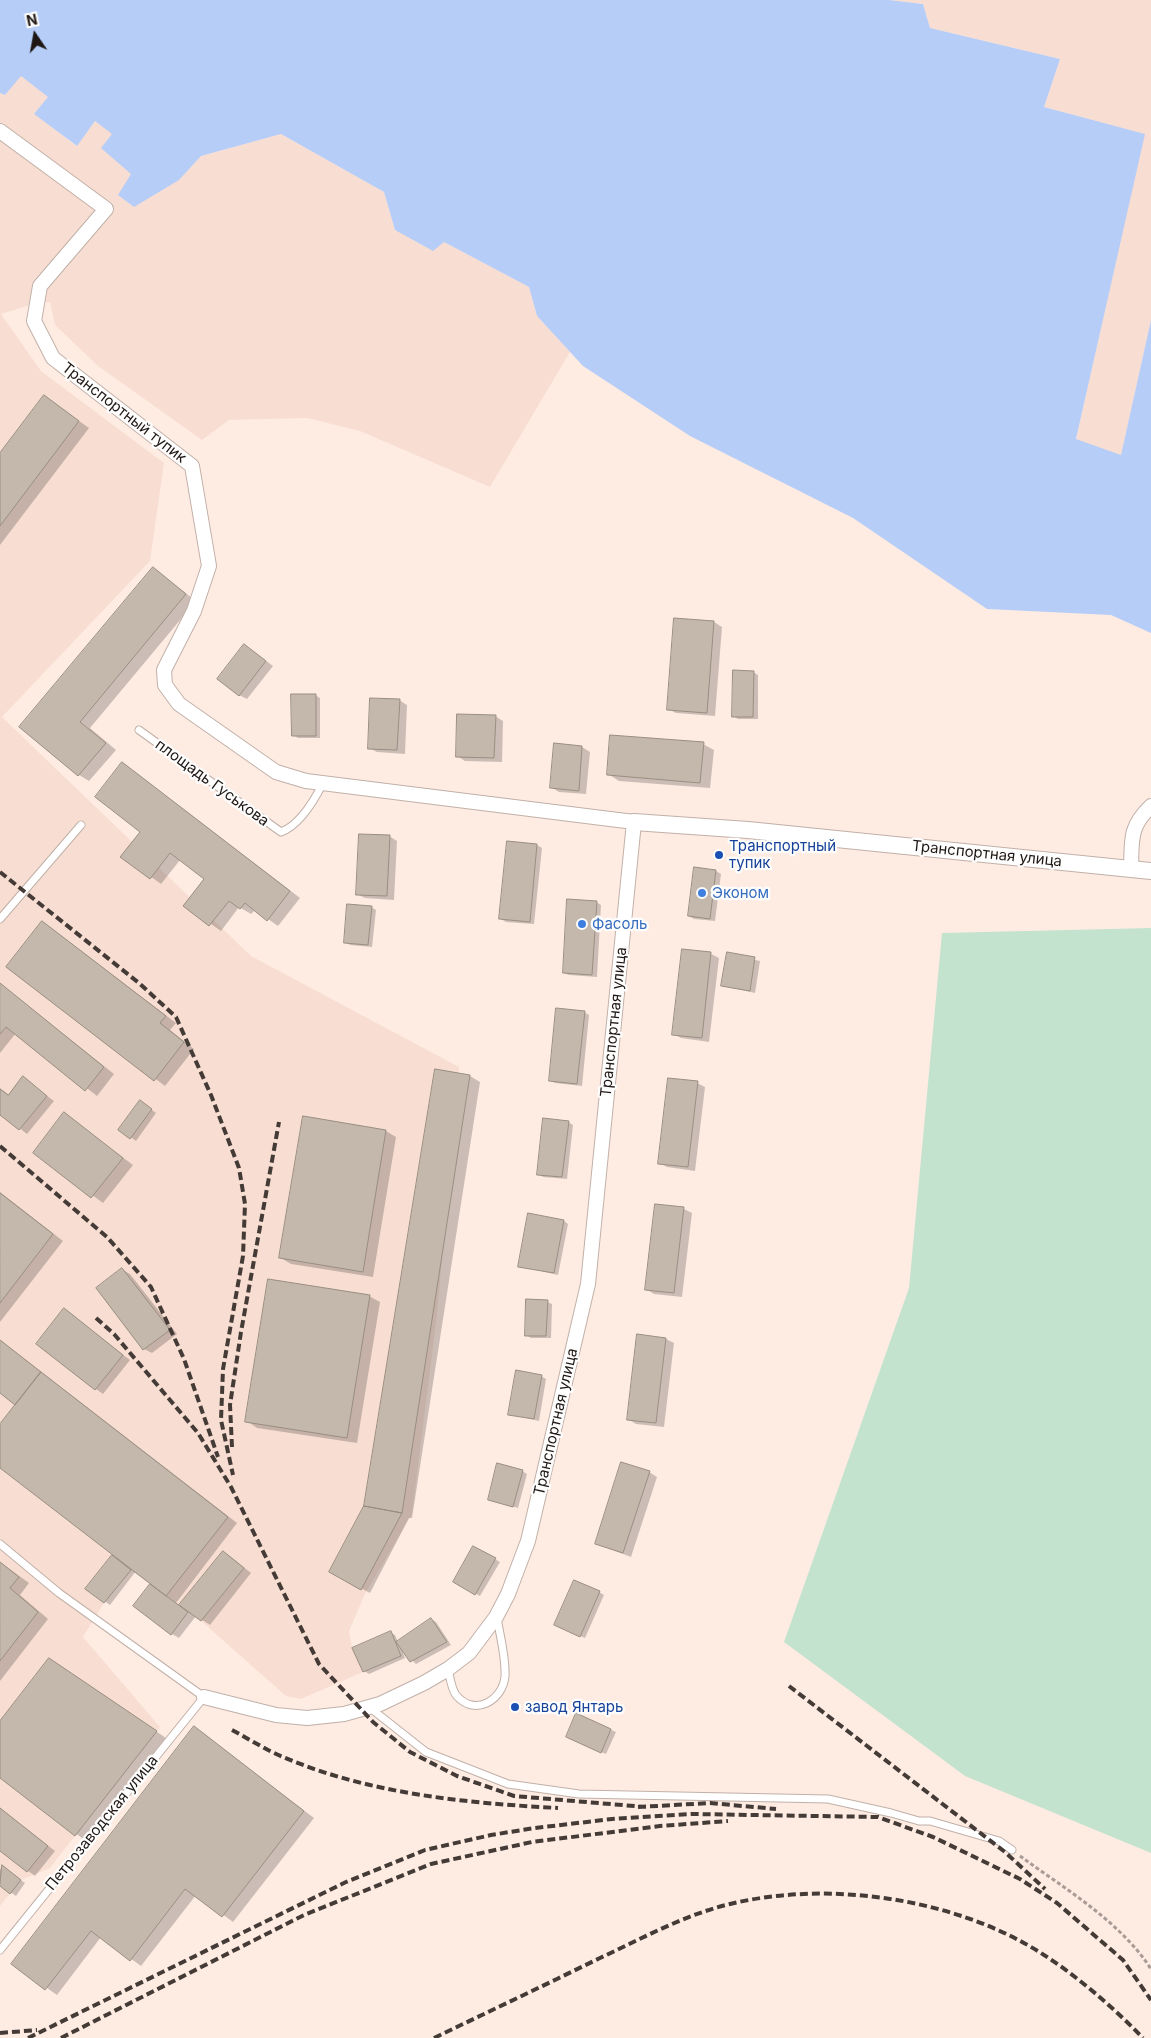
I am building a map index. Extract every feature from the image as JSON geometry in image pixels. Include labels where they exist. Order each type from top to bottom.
[{"type":"street","name":"Транспортный тупик","points":[[0,131],[106,209],[40,286],[34,321],[53,358],[192,466],[209,566],[194,611],[164,670],[165,686],[179,704],[276,772],[306,781],[634,822]]},
{"type":"street","points":[[1131,868],[1132,837],[1137,819],[1151,806]]},
{"type":"street","name":"Транспортная улица","points":[[448,1669],[469,1653],[496,1617],[508,1594],[528,1541],[588,1284],[634,822],[748,830],[1151,871]]},
{"type":"street","points":[[204,1697],[276,1715],[307,1718],[344,1714],[369,1708],[402,1695],[448,1669]]},
{"type":"lane","name":"площадь Гуськова","points":[[139,730],[280,832],[291,829],[316,797],[323,783]]},
{"type":"lane","points":[[0,919],[81,825]]},
{"type":"lane","points":[[0,1544],[59,1593],[204,1697]]},
{"type":"lane","points":[[448,1669],[456,1694],[464,1701],[474,1705],[486,1705],[496,1698],[505,1677],[496,1617]]},
{"type":"lane","name":"Петрозаводская улица","points":[[0,1950],[204,1697]]},
{"type":"lane","points":[[369,1708],[426,1752],[508,1784],[579,1794],[828,1799],[891,1812],[919,1822],[930,1821],[1000,1841],[1012,1850]]},
{"type":"path","points":[[1012,1850],[1098,1913],[1126,1938],[1151,1969]]},
{"type":"shaded area","points":[[889,0],[1151,0],[1151,320],[1121,456],[1076,440],[1144,134],[1044,107],[1060,59],[930,28],[923,4]]},
{"type":"shaded area","points":[[21,75],[48,97],[35,114],[76,146],[95,121],[179,180],[201,156],[281,134],[384,192],[395,230],[444,242],[529,287],[537,316],[570,352],[490,487],[360,431],[307,418],[229,420],[202,440],[98,366],[55,325],[50,302],[37,303],[1,314],[41,371],[164,463],[150,561],[2,717],[251,956],[459,1067],[437,1315],[412,1514],[365,1594],[349,1631],[352,1648],[363,1672],[301,1699],[286,1696],[201,1621],[131,1570],[104,1603],[83,1637],[160,1727],[50,1868],[21,1880],[0,1906],[0,93],[5,95]]},
{"type":"green space","points":[[1151,928],[1151,1853],[965,1776],[784,1642],[909,1288],[942,933]]},
{"type":"water","points":[[0,0],[889,0],[923,4],[930,28],[1060,59],[1044,107],[1145,134],[1076,439],[1121,455],[1151,320],[1151,633],[1111,615],[987,609],[853,518],[690,436],[583,366],[537,316],[529,287],[444,242],[433,251],[395,230],[384,192],[281,134],[201,156],[179,180],[134,207],[118,195],[131,174],[101,148],[112,134],[95,121],[77,146],[34,114],[48,97],[21,76],[5,95],[0,93]]},
{"type":"building","points":[[44,395],[79,421],[0,526],[0,453]]},
{"type":"building","points":[[153,567],[186,594],[80,722],[106,743],[78,776],[19,727]]},
{"type":"building","points":[[674,618],[714,621],[707,713],[667,710]]},
{"type":"building","points":[[244,644],[266,661],[239,696],[217,679]]},
{"type":"building","points":[[733,670],[754,671],[753,717],[732,717]]},
{"type":"building","points":[[291,694],[316,694],[316,736],[292,736]]},
{"type":"building","points":[[370,698],[400,699],[397,750],[368,749]]},
{"type":"building","points":[[457,714],[496,715],[494,758],[456,757]]},
{"type":"building","points":[[610,735],[704,742],[700,783],[607,775]]},
{"type":"building","points":[[554,743],[582,746],[579,791],[550,788]]},
{"type":"building","points":[[122,762],[290,891],[267,921],[245,903],[240,909],[229,901],[209,926],[183,906],[204,879],[170,853],[150,879],[120,857],[140,832],[95,797]]},
{"type":"building","points":[[359,834],[390,835],[387,896],[356,895]]},
{"type":"building","points":[[507,841],[537,844],[530,922],[499,919]]},
{"type":"building","name":"Эконом","points":[[694,867],[716,870],[710,919],[688,916]]},
{"type":"building","points":[[567,899],[597,901],[592,975],[563,973]]},
{"type":"building","points":[[347,904],[372,906],[368,945],[344,943]]},
{"type":"building","points":[[42,921],[166,1016],[160,1023],[184,1042],[154,1081],[6,967]]},
{"type":"building","points":[[682,949],[711,952],[702,1038],[672,1035]]},
{"type":"building","points":[[727,952],[755,957],[750,991],[721,986]]},
{"type":"building","points":[[0,983],[104,1067],[85,1091],[6,1027],[0,1034]]},
{"type":"building","points":[[556,1008],[585,1011],[577,1084],[549,1081]]},
{"type":"building","points":[[435,1069],[470,1075],[402,1513],[364,1506]]},
{"type":"building","points":[[23,1076],[47,1096],[19,1130],[0,1115],[0,1089],[8,1095]]},
{"type":"building","points":[[668,1078],[698,1081],[688,1167],[658,1164]]},
{"type":"building","points":[[140,1100],[152,1109],[130,1139],[118,1130]]},
{"type":"building","points":[[64,1112],[123,1158],[91,1198],[33,1153]]},
{"type":"building","points":[[303,1116],[386,1130],[363,1272],[279,1258]]},
{"type":"building","points":[[543,1118],[569,1121],[562,1177],[537,1175]]},
{"type":"building","points":[[0,1193],[53,1234],[0,1303]]},
{"type":"building","points":[[655,1204],[684,1207],[674,1293],[645,1290]]},
{"type":"building","points":[[528,1213],[564,1220],[554,1273],[518,1267]]},
{"type":"building","points":[[122,1268],[170,1330],[143,1350],[96,1288]]},
{"type":"building","points":[[268,1279],[370,1295],[347,1438],[245,1422]]},
{"type":"building","points":[[526,1299],[548,1300],[546,1336],[525,1336]]},
{"type":"building","points":[[64,1308],[123,1355],[95,1390],[36,1344]]},
{"type":"building","points":[[637,1334],[666,1338],[656,1423],[627,1420]]},
{"type":"building","points":[[0,1340],[41,1372],[15,1405],[0,1393]]},
{"type":"building","points":[[516,1370],[542,1375],[534,1419],[508,1415]]},
{"type":"building","points":[[41,1372],[228,1517],[166,1596],[0,1468],[0,1424]]},
{"type":"building","points":[[621,1462],[650,1471],[623,1553],[595,1544]]},
{"type":"building","points":[[497,1463],[523,1470],[513,1507],[488,1500]]},
{"type":"building","points":[[364,1506],[402,1513],[361,1590],[329,1572]]},
{"type":"building","points":[[473,1546],[496,1558],[475,1595],[453,1582]]},
{"type":"building","points":[[223,1551],[244,1568],[201,1621],[179,1605]]},
{"type":"building","points":[[112,1555],[131,1570],[104,1603],[85,1589]]},
{"type":"building","points":[[0,1562],[19,1577],[10,1588],[38,1612],[0,1661]]},
{"type":"building","points":[[574,1580],[600,1591],[580,1637],[554,1625]]},
{"type":"building","points":[[150,1584],[188,1612],[171,1635],[133,1606]]},
{"type":"building","points":[[431,1618],[447,1642],[410,1662],[396,1642]]},
{"type":"building","points":[[391,1631],[401,1656],[363,1672],[352,1648]]},
{"type":"building","points":[[49,1658],[157,1731],[75,1836],[0,1778],[0,1721]]},
{"type":"building","points":[[576,1713],[611,1729],[601,1753],[566,1737]]},
{"type":"building","points":[[194,1726],[304,1811],[222,1917],[185,1889],[130,1961],[91,1931],[45,1990],[11,1964]]},
{"type":"building","points":[[0,1808],[48,1846],[27,1872],[0,1851]]},
{"type":"building","points":[[2,1865],[21,1880],[10,1894],[0,1886]]},
{"type":"railway","points":[[0,872],[139,983],[176,1017],[211,1095],[239,1168],[245,1204],[243,1256],[223,1369],[221,1420],[233,1475]]},
{"type":"railway","points":[[232,1447],[230,1405],[241,1332],[279,1122]]},
{"type":"railway","points":[[0,1146],[107,1237],[151,1287],[184,1359],[218,1457]]},
{"type":"railway","points":[[96,1318],[114,1334],[198,1433],[231,1487],[319,1664],[373,1722],[410,1752],[457,1776],[514,1796],[646,1807]]},
{"type":"railway","points":[[789,1686],[1005,1852],[1045,1889]]},
{"type":"railway","points":[[232,1730],[283,1757],[316,1770],[350,1780],[418,1795],[558,1808]]},
{"type":"railway","points":[[638,1807],[710,1803],[776,1809]]},
{"type":"railway","points":[[28,2038],[346,1882],[425,1850],[491,1835],[535,1828],[612,1819],[692,1814],[878,1817],[933,1837],[1020,1879],[1057,1903],[1123,1960],[1151,2000]]},
{"type":"railway","points":[[61,2038],[304,1915],[431,1864],[532,1842],[660,1826],[728,1821]]},
{"type":"railway","points":[[434,2038],[648,1935],[696,1914],[730,1904],[768,1897],[808,1894],[849,1894],[890,1899],[930,1907],[970,1919],[1007,1934],[1041,1953],[1068,1972],[1107,2004],[1143,2038]]},
{"type":"railway","points":[[0,2033],[37,2030]]},
{"type":"place","name":"Транспортный тупик","points":[[719,855]]},
{"type":"place","name":"Эконом","points":[[702,893]]},
{"type":"place","name":"Фасоль","points":[[582,924]]},
{"type":"place","name":"завод Янтарь","points":[[515,1707]]}]
